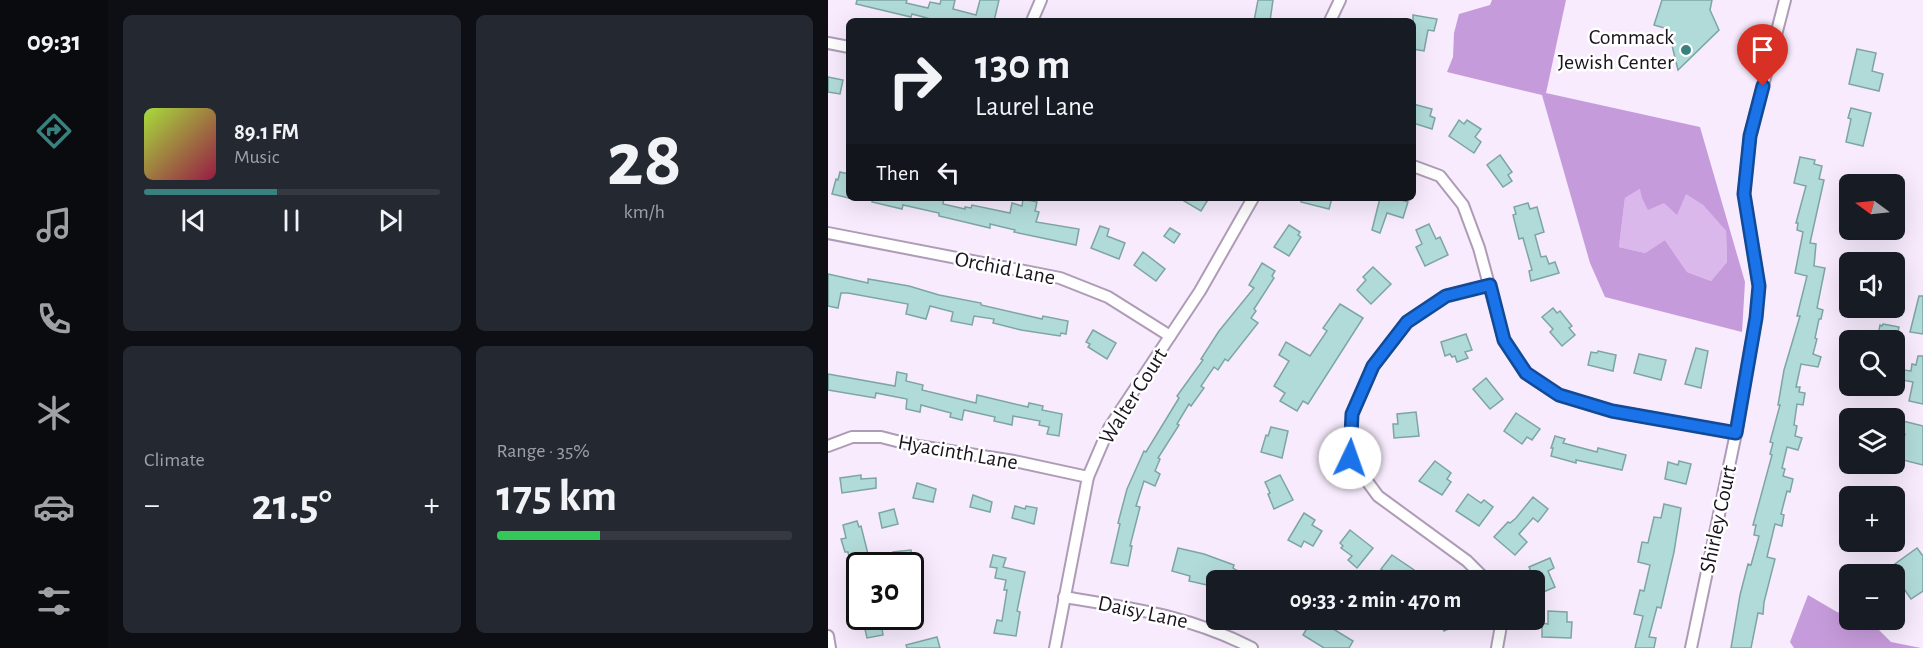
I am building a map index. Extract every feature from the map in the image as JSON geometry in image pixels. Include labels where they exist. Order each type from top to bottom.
[{"type":"street","points":[[1033,18],[1041,0]]},
{"type":"street","points":[[1331,18],[1340,0]]},
{"type":"street","name":"Shirley Court","points":[[1691,648],[1736,433],[1756,318],[1759,286],[1744,194],[1750,136],[1785,0]]},
{"type":"street","points":[[828,43],[846,46]]},
{"type":"street","points":[[1416,167],[1440,176],[1462,205],[1479,248],[1504,340],[1526,373],[1559,395],[1612,411],[1736,433]]},
{"type":"street","name":"Walter Court","points":[[1055,648],[1088,477],[1109,428],[1200,291],[1250,201]]},
{"type":"street","name":"Orchid Lane","points":[[828,233],[1060,278],[1108,297],[1170,336]]},
{"type":"street","points":[[1476,570],[1467,561],[1377,496],[1350,458],[1352,414],[1373,366],[1407,322],[1446,296],[1490,285]]},
{"type":"street","name":"Hyacinth Lane","points":[[828,446],[852,437],[880,437],[912,445],[1014,461],[1088,477]]},
{"type":"street","name":"Daisy Lane","points":[[1064,597],[1152,612],[1195,623],[1252,648]]},
{"type":"street","points":[[1497,648],[1500,630]]},
{"type":"street","points":[[828,636],[830,648]]},
{"type":"shaded area","points":[[1492,0],[1566,0],[1546,93],[1700,127],[1745,282],[1742,332],[1605,297],[1590,263],[1542,95],[1447,72],[1453,57],[1454,33],[1459,14],[1490,5]],"holes":[[[1640,189],[1648,210],[1664,203],[1677,215],[1686,194],[1703,205],[1726,231],[1727,262],[1711,281],[1687,272],[1665,240],[1645,253],[1619,247],[1625,198]]]},
{"type":"shaded area","points":[[1640,189],[1686,193],[1703,205],[1726,231],[1727,262],[1711,281],[1687,272],[1665,240],[1645,253],[1619,247],[1625,198]]},
{"type":"shaded area","points":[[1808,595],[1839,612],[1839,630],[1879,630],[1891,642],[1921,648],[1794,648],[1790,642]]},
{"type":"building","points":[[857,0],[907,0],[906,3],[928,8],[930,2],[940,4],[941,0],[955,0],[953,9],[976,15],[980,0],[999,0],[995,18],[927,18],[912,14],[911,17],[856,4]]},
{"type":"building","points":[[1258,0],[1273,0],[1270,18],[1255,18]]},
{"type":"building","name":"Commack Jewish Center","points":[[1662,0],[1712,0],[1710,10],[1719,30],[1678,70],[1668,29],[1654,25]]},
{"type":"building","points":[[1413,15],[1437,19],[1434,31],[1428,30],[1424,51],[1416,50],[1416,18],[1413,18]]},
{"type":"building","points":[[1857,49],[1876,53],[1872,71],[1883,74],[1879,91],[1849,84]]},
{"type":"building","points":[[828,77],[843,80],[840,94],[828,92]]},
{"type":"building","points":[[1416,105],[1432,109],[1430,116],[1435,118],[1432,129],[1416,124]]},
{"type":"building","points":[[1851,108],[1871,113],[1863,146],[1846,142]]},
{"type":"building","points":[[1459,120],[1464,124],[1467,120],[1481,129],[1475,137],[1481,142],[1474,153],[1449,136]]},
{"type":"building","points":[[1500,155],[1512,172],[1508,175],[1512,181],[1503,187],[1487,165]]},
{"type":"building","points":[[1800,157],[1815,160],[1814,164],[1822,166],[1819,179],[1824,180],[1810,243],[1816,244],[1814,266],[1825,268],[1817,308],[1823,310],[1821,319],[1819,319],[1813,354],[1821,357],[1818,367],[1801,364],[1796,387],[1800,387],[1799,392],[1805,393],[1803,405],[1797,404],[1794,425],[1797,426],[1795,436],[1802,438],[1798,450],[1787,447],[1782,468],[1785,469],[1783,476],[1793,479],[1781,514],[1784,515],[1782,526],[1775,524],[1767,557],[1775,559],[1763,614],[1758,613],[1751,648],[1731,648],[1740,595],[1748,564],[1751,565],[1759,536],[1754,535],[1756,525],[1753,525],[1772,455],[1770,454],[1773,443],[1770,442],[1780,405],[1778,405],[1784,370],[1800,316],[1797,316],[1807,276],[1795,273],[1803,232],[1797,230],[1798,223],[1796,223],[1806,186],[1794,183]]},
{"type":"building","points":[[840,172],[846,173],[846,197],[832,194],[836,179],[838,180]]},
{"type":"building","points":[[944,201],[943,204],[965,209],[965,207],[971,208],[972,205],[1010,213],[1012,203],[1022,206],[1023,201],[1032,201],[1037,202],[1035,211],[1039,212],[1036,222],[1079,229],[1076,245],[1014,232],[1015,230],[990,224],[990,228],[903,205],[902,209],[872,202]]},
{"type":"building","points":[[1184,201],[1207,201],[1201,211]]},
{"type":"building","points":[[1301,201],[1331,201],[1329,209]]},
{"type":"building","points":[[1379,201],[1408,202],[1403,218],[1387,213],[1380,233],[1372,230]]},
{"type":"building","points":[[1528,203],[1530,209],[1537,207],[1544,232],[1535,235],[1541,257],[1546,256],[1549,264],[1555,262],[1559,273],[1531,281],[1529,271],[1532,270],[1523,238],[1519,239],[1513,215],[1516,214],[1514,207]]},
{"type":"building","points":[[1429,224],[1436,239],[1440,237],[1448,255],[1425,266],[1416,247],[1422,244],[1416,230]]},
{"type":"building","points":[[1289,225],[1300,232],[1298,235],[1301,237],[1289,256],[1274,247]]},
{"type":"building","points":[[1100,226],[1109,229],[1107,236],[1125,243],[1119,259],[1091,248]]},
{"type":"building","points":[[1170,228],[1180,234],[1174,243],[1164,236]]},
{"type":"building","points":[[1143,252],[1165,269],[1156,281],[1134,265]]},
{"type":"building","points":[[1262,263],[1275,271],[1272,276],[1274,278],[1254,309],[1256,311],[1251,318],[1258,323],[1228,361],[1225,359],[1218,370],[1214,367],[1201,386],[1204,388],[1191,406],[1189,404],[1158,458],[1160,459],[1155,471],[1160,474],[1155,486],[1144,481],[1136,506],[1140,507],[1130,546],[1132,546],[1128,566],[1111,563],[1127,489],[1144,451],[1146,452],[1179,398],[1177,396],[1203,360],[1201,359],[1219,331],[1254,288],[1249,285]]},
{"type":"building","points":[[1373,267],[1391,284],[1371,304],[1357,290],[1366,280],[1363,277]]},
{"type":"building","points":[[828,274],[868,283],[868,279],[909,286],[1042,319],[1043,316],[1068,321],[1066,334],[1061,333],[1060,336],[1021,330],[993,323],[994,319],[974,316],[972,325],[951,321],[953,312],[930,306],[926,319],[906,314],[908,304],[848,293],[841,293],[838,308],[828,306]]},
{"type":"building","points":[[1919,296],[1923,296],[1923,334],[1910,332]]},
{"type":"building","points":[[1340,304],[1363,318],[1308,404],[1303,401],[1297,411],[1280,401],[1285,393],[1274,386],[1289,361],[1279,355],[1286,342],[1310,356],[1327,331],[1323,328]]},
{"type":"building","points":[[1553,308],[1557,313],[1560,311],[1572,326],[1569,328],[1575,335],[1562,346],[1550,332],[1553,329],[1542,317]]},
{"type":"building","points":[[1883,324],[1899,327],[1898,330],[1879,330],[1880,325]]},
{"type":"building","points":[[1093,330],[1116,343],[1107,359],[1088,347],[1090,344],[1086,342]]},
{"type":"building","points":[[1466,334],[1472,350],[1465,352],[1468,358],[1457,362],[1455,356],[1452,357],[1450,354],[1445,356],[1441,342]]},
{"type":"building","points":[[1696,348],[1708,351],[1701,388],[1685,384]]},
{"type":"building","points":[[1598,351],[1616,355],[1613,371],[1588,365],[1591,352],[1597,353]]},
{"type":"building","points":[[1639,354],[1666,360],[1661,380],[1634,373]]},
{"type":"building","points":[[1918,356],[1923,356],[1923,404],[1909,401],[1913,382],[1905,381],[1905,370],[1911,371],[1912,364],[1916,365]]},
{"type":"building","points":[[897,372],[907,374],[906,381],[923,385],[922,390],[976,403],[977,395],[1028,407],[1029,403],[1043,406],[1042,410],[1062,414],[1059,436],[1047,434],[1049,427],[1039,425],[1040,421],[1013,416],[1012,425],[994,421],[995,417],[964,410],[962,420],[950,417],[951,413],[921,405],[920,412],[906,409],[907,399],[876,393],[875,398],[828,390],[828,374],[895,386]]},
{"type":"building","points":[[1486,378],[1503,399],[1490,409],[1473,389]]},
{"type":"building","points":[[1416,412],[1419,436],[1394,438],[1393,424],[1398,424],[1397,414]]},
{"type":"building","points":[[1516,413],[1540,429],[1532,440],[1527,437],[1522,444],[1504,431]]},
{"type":"building","points":[[1905,422],[1923,426],[1923,465],[1905,460]]},
{"type":"building","points":[[1271,427],[1288,431],[1282,458],[1261,452]]},
{"type":"building","points":[[1555,436],[1565,439],[1563,443],[1597,452],[1598,448],[1626,455],[1622,470],[1576,460],[1576,463],[1551,456]]},
{"type":"building","points":[[1435,461],[1451,473],[1447,479],[1451,482],[1442,495],[1419,481]]},
{"type":"building","points":[[1679,461],[1691,464],[1686,484],[1665,479],[1668,462],[1678,465]]},
{"type":"building","points":[[861,475],[861,479],[876,478],[876,488],[842,493],[840,478]]},
{"type":"building","points":[[1280,475],[1293,500],[1274,509],[1265,482]]},
{"type":"building","points":[[917,483],[936,489],[933,502],[913,498]]},
{"type":"building","points":[[1468,494],[1481,503],[1484,500],[1493,507],[1479,526],[1456,511]]},
{"type":"building","points":[[973,495],[992,502],[990,512],[970,507]]},
{"type":"building","points":[[1533,497],[1548,509],[1538,522],[1533,518],[1519,534],[1527,542],[1515,555],[1494,537],[1508,522],[1516,518]]},
{"type":"building","points":[[1664,504],[1681,508],[1674,552],[1661,608],[1657,607],[1649,637],[1656,638],[1654,648],[1635,648],[1643,616],[1634,614],[1640,590],[1644,591],[1650,565],[1638,562],[1642,542],[1648,543],[1654,517],[1661,518]]},
{"type":"building","points":[[1015,506],[1025,509],[1026,506],[1037,508],[1034,524],[1012,518]]},
{"type":"building","points":[[894,509],[898,524],[882,528],[879,513]]},
{"type":"building","points":[[1304,513],[1315,520],[1312,525],[1322,531],[1313,546],[1304,541],[1301,547],[1288,540]]},
{"type":"building","points":[[857,521],[859,527],[861,526],[868,552],[845,552],[841,539],[846,538],[843,525]]},
{"type":"building","points":[[1350,530],[1373,548],[1357,568],[1348,560],[1352,556],[1341,548],[1343,546],[1340,543]]},
{"type":"building","points":[[1178,548],[1204,554],[1234,565],[1233,568],[1236,570],[1206,570],[1206,585],[1189,581],[1190,576],[1172,571]]},
{"type":"building","points":[[1917,548],[1923,556],[1923,591],[1911,599],[1905,590],[1905,564],[1895,564]]},
{"type":"building","points":[[993,555],[1006,558],[1003,567],[1025,572],[1017,611],[1020,612],[1016,636],[994,633],[997,620],[1002,621],[1007,590],[1004,590],[1006,580],[995,578],[997,568],[990,567]]},
{"type":"building","points":[[1392,555],[1414,570],[1382,570]]},
{"type":"building","points":[[1550,558],[1554,568],[1548,571],[1555,587],[1545,591],[1545,570],[1530,570],[1529,567]]},
{"type":"building","points":[[1548,611],[1567,612],[1567,622],[1572,622],[1571,638],[1542,637],[1545,624],[1548,624]]},
{"type":"building","points":[[865,630],[882,630],[883,635],[867,638]]},
{"type":"building","points":[[1306,630],[1335,630],[1353,641],[1349,648],[1324,648],[1303,635]]},
{"type":"building","points":[[937,637],[940,648],[907,648],[906,645]]},
{"type":"place","name":"Commack Jewish Center","points":[[1686,50]]},
{"type":"route","points":[[1350,458],[1352,414],[1373,366],[1407,322],[1446,296],[1490,285],[1504,340],[1526,373],[1559,395],[1612,411],[1736,433],[1756,318],[1759,286],[1744,194],[1750,136],[1763,86]]}]
